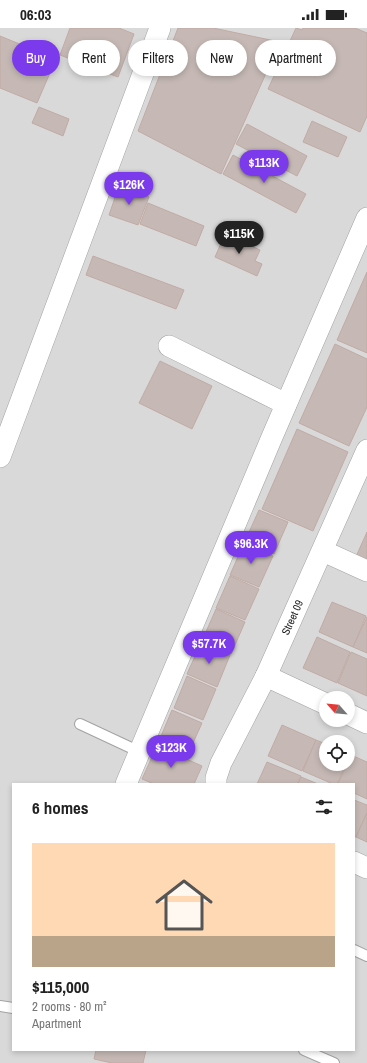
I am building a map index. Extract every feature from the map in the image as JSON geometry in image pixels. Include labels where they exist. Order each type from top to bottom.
[{"type":"street","points":[[0,458],[160,28]]},
{"type":"street","points":[[126,783],[286,404],[367,218]]},
{"type":"street","points":[[169,346],[286,404]]},
{"type":"street","name":"Street 09","points":[[216,783],[220,763],[266,676],[367,450]]},
{"type":"street","points":[[323,551],[367,571]]},
{"type":"street","points":[[266,676],[319,701]]},
{"type":"street","points":[[355,717],[367,723]]},
{"type":"street","points":[[355,862],[367,868]]},
{"type":"lane","points":[[80,724],[140,752]]},
{"type":"lane","points":[[355,950],[367,956]]},
{"type":"lane","points":[[0,1006],[12,1008]]},
{"type":"lane","points":[[306,1051],[334,1063]]},
{"type":"shaded area","points":[[0,28],[367,28],[367,1063],[0,1063]]},
{"type":"building","points":[[70,28],[119,28],[134,34],[132,40],[128,40],[128,50],[120,72],[120,40],[68,40],[68,58],[60,55]]},
{"type":"building","points":[[178,28],[213,28],[270,40],[255,40],[255,76],[265,76],[221,174],[138,131],[159,76],[188,76],[188,40],[173,40]]},
{"type":"building","points":[[296,28],[302,30],[303,28],[355,28],[367,33],[367,116],[360,132],[268,89],[274,76],[336,76],[336,40],[290,40]]},
{"type":"building","points":[[0,36],[12,41],[12,76],[49,76],[37,103],[0,88]]},
{"type":"building","points":[[39,107],[69,119],[63,136],[32,123]]},
{"type":"building","points":[[312,121],[347,137],[338,157],[303,142]]},
{"type":"building","points":[[247,124],[307,156],[297,176],[236,144]]},
{"type":"building","points":[[233,155],[306,194],[296,213],[223,174]]},
{"type":"building","points":[[119,186],[149,197],[138,225],[109,215]]},
{"type":"building","points":[[148,203],[204,226],[196,246],[140,224]]},
{"type":"building","points":[[225,234],[260,250],[255,261],[262,264],[257,276],[215,257]]},
{"type":"building","points":[[93,256],[184,290],[176,309],[86,275]]},
{"type":"building","points":[[367,272],[367,353],[337,340]]},
{"type":"building","points":[[335,344],[367,359],[367,407],[349,446],[299,423]]},
{"type":"building","points":[[160,361],[212,386],[192,429],[139,403]]},
{"type":"building","points":[[297,429],[348,452],[313,531],[262,509]]},
{"type":"building","points":[[259,510],[288,522],[274,554],[245,541]]},
{"type":"building","points":[[367,532],[367,567],[354,561]]},
{"type":"building","points":[[244,543],[273,556],[259,587],[230,575]]},
{"type":"building","points":[[230,576],[259,589],[245,620],[216,608]]},
{"type":"building","points":[[332,602],[366,616],[353,647],[319,632]]},
{"type":"building","points":[[216,609],[245,622],[231,654],[202,641]]},
{"type":"building","points":[[367,617],[367,653],[353,647]]},
{"type":"building","points":[[317,637],[350,652],[337,683],[303,668]]},
{"type":"building","points":[[201,643],[230,655],[217,687],[187,674]]},
{"type":"building","points":[[351,652],[367,659],[367,696],[338,683]]},
{"type":"building","points":[[187,676],[216,689],[203,720],[174,708]]},
{"type":"building","points":[[172,710],[202,723],[188,754],[159,741]]},
{"type":"building","points":[[282,725],[316,740],[302,771],[268,756]]},
{"type":"building","points":[[316,740],[319,741],[319,771],[343,771],[337,783],[331,783],[303,771]]},
{"type":"building","points":[[157,746],[202,766],[194,783],[152,783],[142,779]]},
{"type":"building","points":[[355,757],[367,762],[367,799],[355,793],[355,783],[338,783],[344,771],[355,771]]},
{"type":"building","points":[[267,762],[301,776],[298,783],[257,783]]},
{"type":"building","points":[[301,777],[316,783],[298,783]]},
{"type":"building","points":[[355,800],[367,805],[367,812],[356,837]]},
{"type":"building","points":[[367,813],[367,842],[356,837]]},
{"type":"building","points":[[96,1051],[146,1051],[143,1063],[112,1063],[94,1059]]}]
